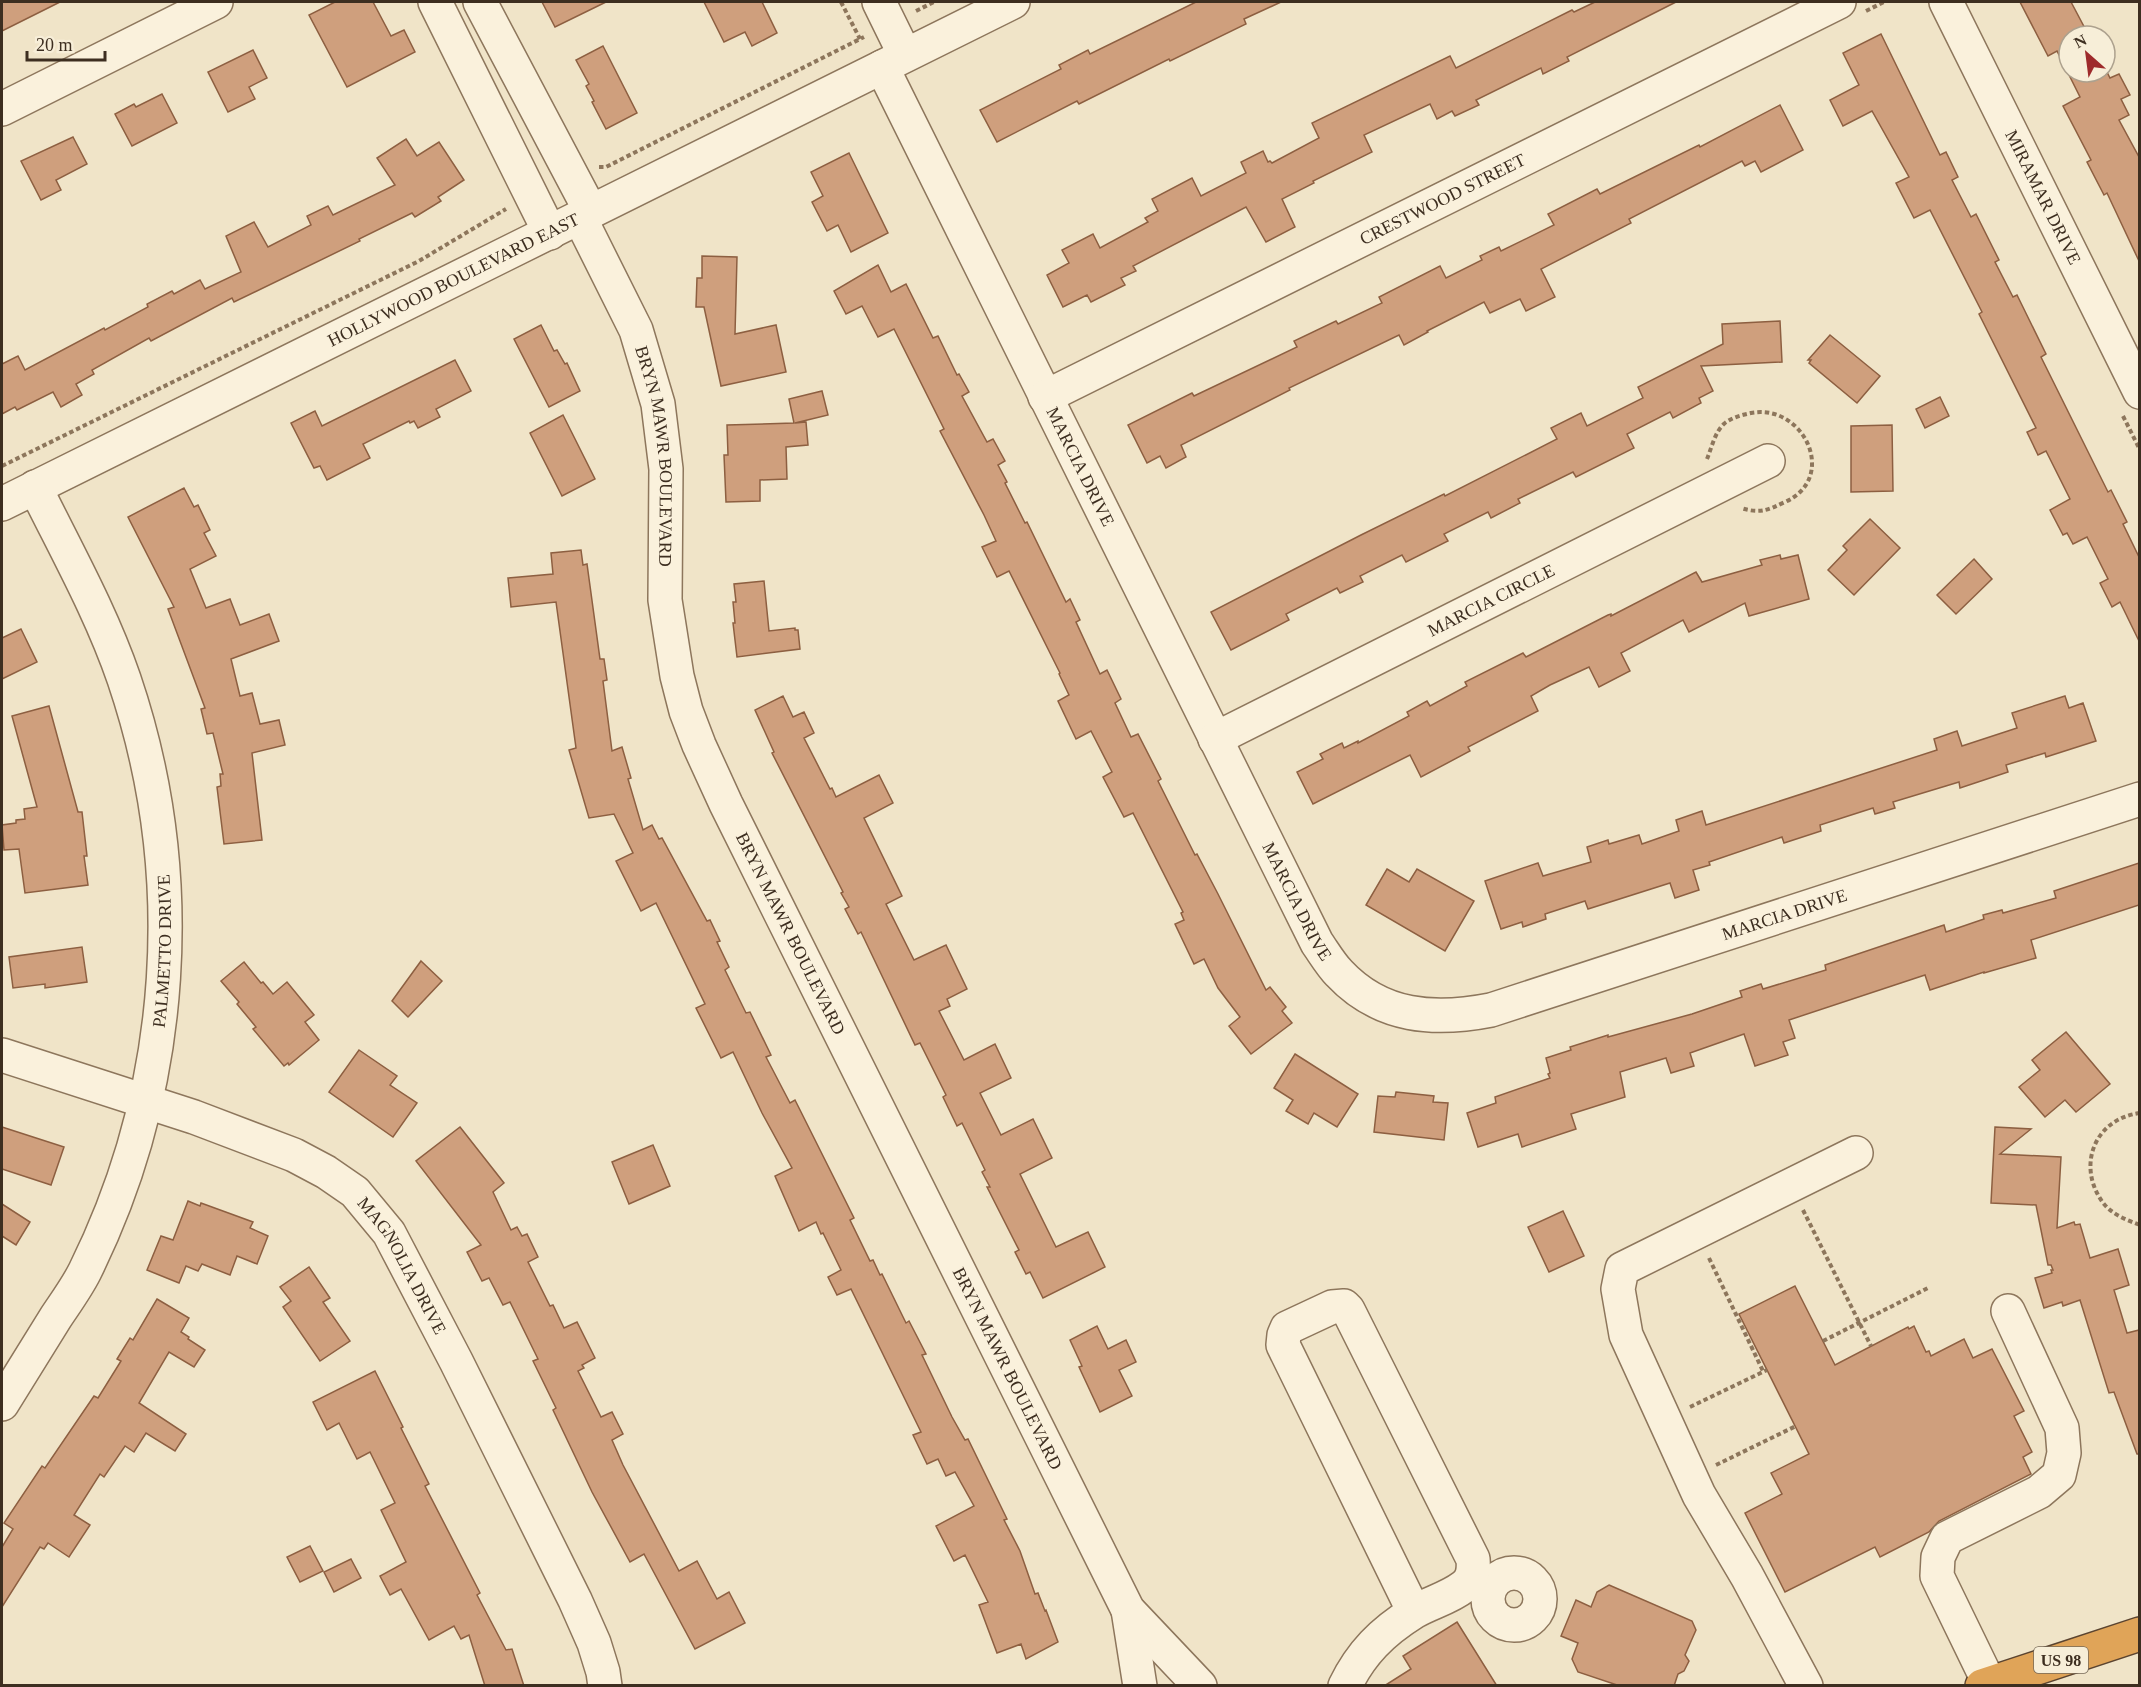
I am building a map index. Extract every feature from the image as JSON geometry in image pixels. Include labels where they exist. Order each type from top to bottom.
[{"type":"highway","name":"US 98","points":[[1987,1685],[2139,1634]]},
{"type":"street","points":[[2,109],[216,2]]},
{"type":"street","points":[[435,2],[550,233]]},
{"type":"street","name":"BRYN MAWR BOULEVARD","points":[[480,2],[572,175],[585,215],[636,330],[658,404],[666,469],[665,600],[677,676],[686,711],[699,745],[731,814],[1128,1610],[1200,1686]]},
{"type":"street","name":"HOLLYWOOD BOULEVARD EAST","points":[[2,504],[1012,2]]},
{"type":"street","name":"CRESTWOOD STREET","points":[[1045,397],[1839,2]]},
{"type":"street","name":"MIRAMAR DRIVE","points":[[1946,2],[2139,392]]},
{"type":"street","name":"MARCIA DRIVE","points":[[884,13],[894,61],[1045,397],[1215,739],[1317,943],[1338,972],[1351,984],[1376,1000],[1403,1012],[1432,1017],[1462,1016],[1491,1010],[2139,798]]},
{"type":"street","name":"MARCIA CIRCLE","points":[[1215,739],[1768,461]]},
{"type":"street","name":"PALMETTO DRIVE","points":[[2,1404],[84,1274],[104,1230],[130,1158],[159,1031],[166,942],[164,876],[156,809],[142,741],[123,678],[99,618],[35,487]]},
{"type":"street","name":"MAGNOLIA DRIVE","points":[[2,1054],[144,1101],[294,1155],[326,1172],[355,1192],[389,1233],[466,1382],[575,1600],[594,1643],[605,1686]]},
{"type":"street","points":[[1806,1686],[1690,1476],[1626,1335],[1618,1289],[1622,1269],[1856,1153]]},
{"type":"street","points":[[1345,1686],[1358,1661],[1380,1637],[1414,1612],[1464,1587],[1480,1585],[1474,1570],[1473,1558],[1348,1310],[1344,1306],[1332,1307],[1287,1328],[1283,1345],[1414,1612]]},
{"type":"street","points":[[1987,1685],[1937,1576],[1938,1557],[1947,1538],[2039,1492],[2059,1475],[2064,1453],[2062,1428],[2008,1311]]},
{"type":"street","name":"BRYN MAWR BOULEVARD","points":[[1128,1610],[1140,1686]]},
{"type":"path","points":[[841,2],[860,39]]},
{"type":"path","points":[[572,175],[587,168],[606,167],[860,39],[884,13],[934,2]]},
{"type":"path","points":[[2,466],[418,261],[531,196]]},
{"type":"path","points":[[2139,1113],[2117,1120],[2105,1130],[2095,1142],[2091,1154],[2091,1177],[2105,1205],[2118,1217],[2139,1225]]},
{"type":"path","points":[[1790,1185],[1871,1346]]},
{"type":"path","points":[[1665,1420],[1765,1370],[1696,1232]]},
{"type":"path","points":[[1823,1341],[1928,1288]]},
{"type":"path","points":[[1690,1476],[1796,1426]]},
{"type":"building","points":[[2,2],[60,2],[2,31]]},
{"type":"building","points":[[335,2],[373,2],[391,36],[404,30],[415,52],[347,87],[309,15]]},
{"type":"building","points":[[542,2],[606,2],[555,27]]},
{"type":"building","points":[[704,2],[762,2],[777,33],[752,46],[745,32],[724,42]]},
{"type":"building","points":[[1196,2],[1281,2],[1244,19],[1246,24],[1079,104],[1077,101],[997,142],[980,110],[1061,69],[1059,65],[1088,50],[1090,54]]},
{"type":"building","points":[[1595,2],[1676,2],[1567,57],[1569,61],[1543,74],[1541,68],[1476,100],[1479,105],[1455,116],[1452,111],[1437,119],[1430,104],[1364,135],[1372,152],[1282,199],[1295,227],[1266,242],[1246,207],[1133,266],[1136,271],[1121,278],[1125,285],[1091,302],[1087,295],[1063,307],[1047,275],[1069,263],[1062,250],[1093,234],[1100,248],[1148,222],[1145,218],[1158,211],[1152,199],[1192,178],[1201,196],[1246,173],[1241,162],[1263,151],[1268,162],[1272,163],[1319,138],[1312,123],[1450,56],[1456,68],[1572,10],[1574,12]]},
{"type":"building","points":[[2020,2],[2071,2],[2083,24],[2057,24],[2057,51],[2048,56]]},
{"type":"building","points":[[1881,34],[1940,155],[1946,152],[1958,177],[1952,180],[1971,217],[1976,214],[1999,260],[1995,262],[2013,297],[2017,295],[2046,354],[2041,357],[2108,492],[2111,490],[2127,522],[2123,524],[2139,557],[2139,641],[2120,602],[2112,607],[2100,583],[2108,579],[2087,537],[2073,544],[2067,533],[2063,535],[2050,510],[2070,499],[2046,451],[2038,455],[2027,432],[2036,428],[1979,314],[1982,312],[1930,210],[1914,218],[1896,183],[1909,177],[1872,111],[1843,126],[1830,100],[1859,85],[1843,53]]},
{"type":"building","points":[[603,46],[637,113],[606,129],[592,102],[594,101],[586,86],[589,84],[576,60]]},
{"type":"building","points":[[253,50],[267,78],[249,87],[255,99],[228,112],[208,72]]},
{"type":"building","points":[[2119,74],[2130,95],[2121,99],[2129,115],[2119,120],[2139,157],[2139,261],[2107,193],[2104,195],[2087,162],[2091,160],[2063,106],[2080,97],[2074,84],[2117,84]]},
{"type":"building","points":[[162,94],[177,123],[132,146],[115,114]]},
{"type":"building","points":[[1780,105],[1803,150],[1761,172],[1755,161],[1745,166],[1742,161],[1629,219],[1631,223],[1541,269],[1555,297],[1526,311],[1520,299],[1490,313],[1484,302],[1404,345],[1399,335],[1289,388],[1290,390],[1181,445],[1186,457],[1166,468],[1160,456],[1147,463],[1128,425],[1192,393],[1194,396],[1297,347],[1294,341],[1336,321],[1338,324],[1382,303],[1379,297],[1440,266],[1446,278],[1482,260],[1480,256],[1499,247],[1501,251],[1554,225],[1548,214],[1597,189],[1600,194],[1699,145],[1700,147]]},
{"type":"building","points":[[73,137],[87,164],[56,180],[61,190],[41,200],[21,161]]},
{"type":"building","points":[[406,139],[417,156],[439,142],[464,180],[438,197],[441,201],[415,217],[412,213],[234,302],[232,298],[151,341],[149,338],[92,370],[94,374],[76,384],[82,395],[61,407],[53,392],[17,410],[15,407],[2,414],[2,364],[18,356],[25,370],[148,307],[147,304],[172,291],[174,294],[200,280],[205,289],[241,272],[226,236],[254,222],[268,247],[311,225],[307,216],[328,206],[333,215],[395,185],[377,158]]},
{"type":"building","points":[[849,153],[888,233],[851,252],[838,225],[827,231],[812,202],[823,196],[811,172]]},
{"type":"building","points":[[702,256],[737,257],[735,334],[776,325],[786,372],[721,386],[704,307],[696,307],[697,278],[702,278]]},
{"type":"building","points":[[878,265],[891,292],[906,284],[933,338],[938,336],[957,375],[959,374],[969,392],[962,396],[987,442],[993,439],[1005,461],[998,465],[1007,482],[1005,483],[1066,602],[1070,599],[1080,620],[1076,622],[1100,674],[1107,670],[1121,699],[1115,703],[1131,737],[1138,734],[1161,779],[1158,781],[1195,855],[1197,854],[1266,990],[1270,987],[1286,1007],[1282,1011],[1292,1023],[1251,1054],[1229,1026],[1240,1017],[1218,988],[1204,959],[1194,964],[1175,924],[1184,920],[1181,913],[1183,912],[1133,813],[1124,817],[1103,777],[1112,772],[1091,731],[1076,739],[1058,701],[1069,695],[1060,673],[1009,571],[997,577],[982,547],[996,541],[940,431],[944,429],[894,329],[878,337],[862,306],[846,314],[834,291]]},
{"type":"building","points":[[1780,321],[1782,362],[1701,366],[1713,391],[1699,398],[1701,403],[1673,418],[1670,412],[1627,434],[1634,448],[1576,477],[1573,472],[1518,499],[1520,503],[1491,518],[1488,512],[1444,534],[1448,541],[1406,562],[1402,555],[1360,576],[1363,582],[1340,593],[1337,588],[1286,614],[1289,620],[1231,650],[1211,612],[1557,439],[1551,428],[1581,413],[1587,426],[1643,398],[1638,387],[1723,344],[1722,324]]},
{"type":"building","points":[[541,325],[554,351],[557,350],[565,364],[567,363],[580,391],[549,407],[514,339]]},
{"type":"building","points":[[1830,335],[1880,376],[1857,403],[1809,363],[1811,360],[1808,360]]},
{"type":"building","points":[[455,360],[471,391],[436,409],[440,417],[418,428],[414,421],[410,423],[409,421],[363,444],[370,458],[327,480],[320,466],[314,468],[291,423],[315,411],[322,426]]},
{"type":"building","points":[[822,391],[828,415],[795,423],[806,422],[808,445],[786,447],[787,479],[760,480],[760,501],[726,502],[724,455],[728,455],[727,425],[794,423],[789,399]]},
{"type":"building","points":[[1940,397],[1949,416],[1925,428],[1916,409]]},
{"type":"building","points":[[563,415],[595,479],[562,496],[530,433]]},
{"type":"building","points":[[1892,425],[1893,491],[1851,492],[1851,426]]},
{"type":"building","points":[[184,488],[194,507],[198,505],[210,530],[204,533],[216,556],[190,569],[206,608],[230,599],[240,625],[269,614],[279,641],[231,659],[240,696],[252,693],[260,724],[279,720],[285,745],[252,753],[262,840],[224,844],[217,787],[221,786],[220,774],[223,774],[213,733],[207,734],[201,709],[205,708],[168,609],[174,607],[128,517]]},
{"type":"building","points":[[1870,519],[1900,548],[1854,595],[1828,570],[1847,550],[1843,546]]},
{"type":"building","points":[[581,550],[583,565],[587,564],[600,659],[604,659],[607,680],[603,681],[612,751],[622,747],[631,778],[628,779],[643,830],[652,825],[659,839],[662,838],[707,921],[710,920],[729,967],[725,970],[746,1013],[750,1012],[771,1055],[766,1057],[790,1103],[795,1100],[854,1218],[850,1220],[870,1261],[873,1260],[880,1275],[882,1274],[906,1323],[909,1321],[926,1354],[922,1355],[952,1417],[965,1440],[968,1439],[1007,1519],[1004,1520],[1020,1551],[1035,1594],[1038,1593],[1058,1642],[1026,1659],[1021,1644],[997,1653],[979,1605],[988,1602],[965,1555],[954,1561],[936,1526],[974,1506],[955,1472],[946,1476],[938,1459],[927,1464],[913,1435],[921,1432],[851,1289],[837,1295],[828,1277],[841,1270],[816,1222],[799,1231],[775,1176],[792,1168],[762,1113],[733,1052],[721,1058],[696,1008],[705,1004],[656,903],[641,911],[616,861],[633,853],[614,814],[589,818],[569,750],[576,748],[556,602],[511,607],[508,578],[553,574],[551,553]]},
{"type":"building","points":[[1780,555],[1781,559],[1798,555],[1809,599],[1749,616],[1745,603],[1689,632],[1683,620],[1621,653],[1630,671],[1599,687],[1589,667],[1550,685],[1531,696],[1538,711],[1468,747],[1470,751],[1421,777],[1410,755],[1313,804],[1297,772],[1323,759],[1320,754],[1342,743],[1344,748],[1358,741],[1358,743],[1409,716],[1407,712],[1427,701],[1430,706],[1467,686],[1465,682],[1523,653],[1526,657],[1696,572],[1702,582],[1762,565],[1760,560]]},
{"type":"building","points":[[1974,559],[1992,579],[1956,614],[1937,595]]},
{"type":"building","points":[[764,581],[769,631],[795,628],[798,630],[800,649],[737,657],[733,623],[735,623],[733,602],[736,602],[734,584]]},
{"type":"building","points":[[21,629],[37,662],[2,679],[2,638]]},
{"type":"building","points":[[783,696],[793,717],[804,712],[814,733],[804,738],[836,797],[879,775],[893,803],[864,818],[902,896],[886,904],[914,960],[946,945],[967,989],[947,999],[950,1006],[939,1011],[964,1060],[995,1044],[1011,1078],[980,1093],[1001,1135],[1033,1119],[1052,1158],[1020,1174],[1056,1247],[1088,1232],[1105,1267],[1043,1298],[1030,1272],[1026,1274],[1015,1252],[1019,1250],[987,1187],[990,1187],[982,1172],[985,1170],[962,1123],[957,1126],[943,1097],[946,1095],[920,1043],[915,1045],[861,932],[858,934],[845,909],[849,907],[841,893],[843,892],[772,753],[774,752],[755,710]]},
{"type":"building","points":[[2065,696],[2069,708],[2083,703],[2096,741],[2046,757],[2045,753],[2006,765],[2008,772],[1960,788],[1959,782],[1893,802],[1895,808],[1875,814],[1873,808],[1820,825],[1821,831],[1784,843],[1782,837],[1709,862],[1710,865],[1693,870],[1699,890],[1675,898],[1670,883],[1588,909],[1585,901],[1545,914],[1546,919],[1523,927],[1522,922],[1501,929],[1485,881],[1538,863],[1543,876],[1591,862],[1587,847],[1608,840],[1609,844],[1639,835],[1642,844],[1679,831],[1676,820],[1702,811],[1706,825],[1937,750],[1934,739],[1957,731],[1962,746],[2017,728],[2012,713]]},
{"type":"building","points":[[49,706],[78,812],[82,812],[88,885],[25,893],[19,849],[4,850],[2,825],[25,819],[24,809],[37,807],[12,716]]},
{"type":"building","points":[[2139,863],[2139,905],[2031,940],[2036,958],[1930,990],[1925,975],[1789,1020],[1795,1038],[1783,1042],[1788,1055],[1755,1066],[1744,1034],[1690,1053],[1694,1066],[1671,1073],[1666,1058],[1620,1072],[1625,1097],[1571,1114],[1576,1129],[1522,1147],[1518,1134],[1478,1147],[1467,1113],[1496,1103],[1495,1097],[1550,1078],[1546,1058],[1571,1050],[1570,1047],[1692,1014],[1742,997],[1740,991],[1761,984],[1763,989],[1826,970],[1825,965],[1944,925],[1946,932],[1984,919],[1983,915],[2002,910],[2003,913],[2056,898],[2054,891]]},
{"type":"building","points":[[1387,869],[1409,882],[1417,869],[1474,901],[1445,951],[1366,905]]},
{"type":"building","points":[[82,947],[87,982],[45,988],[45,984],[13,988],[9,957]]},
{"type":"building","points":[[421,961],[442,981],[408,1017],[392,1001]]},
{"type":"building","points":[[244,962],[273,994],[287,982],[314,1015],[305,1022],[319,1040],[289,1065],[288,1063],[284,1066],[253,1029],[256,1027],[221,981]]},
{"type":"building","points":[[2066,1032],[2110,1084],[2076,1112],[2065,1100],[2045,1117],[2019,1087],[2040,1070],[2032,1060]]},
{"type":"building","points":[[359,1050],[397,1076],[390,1085],[417,1103],[393,1137],[329,1092]]},
{"type":"building","points":[[1295,1054],[1358,1094],[1337,1127],[1314,1113],[1308,1124],[1286,1111],[1293,1100],[1274,1088]]},
{"type":"building","points":[[1396,1092],[1434,1096],[1433,1102],[1448,1103],[1444,1140],[1374,1132],[1378,1096],[1395,1097]]},
{"type":"building","points":[[2,1127],[64,1147],[51,1185],[2,1169]]},
{"type":"building","points":[[460,1127],[504,1183],[493,1192],[511,1230],[517,1227],[522,1236],[527,1234],[538,1257],[528,1262],[550,1306],[553,1305],[564,1328],[577,1322],[595,1358],[582,1365],[584,1368],[578,1371],[601,1417],[612,1412],[623,1434],[612,1440],[679,1571],[697,1561],[717,1599],[729,1592],[745,1623],[695,1649],[644,1554],[630,1562],[592,1492],[553,1410],[556,1408],[533,1361],[538,1359],[510,1302],[503,1305],[489,1278],[482,1281],[467,1252],[481,1245],[416,1161]]},
{"type":"building","points":[[1995,1127],[2031,1129],[2000,1154],[2061,1157],[2057,1228],[2074,1222],[2075,1225],[2080,1224],[2090,1258],[2118,1249],[2129,1285],[2114,1290],[2127,1333],[2139,1330],[2139,1454],[2137,1454],[2114,1392],[2109,1393],[2080,1300],[2063,1306],[2062,1302],[2044,1308],[2035,1278],[2052,1273],[2051,1270],[2053,1270],[2051,1265],[2048,1265],[2036,1205],[1991,1203]]},
{"type":"building","points":[[653,1145],[670,1186],[629,1204],[612,1162]]},
{"type":"building","points":[[188,1201],[200,1206],[201,1203],[253,1222],[250,1228],[268,1236],[257,1264],[237,1256],[230,1275],[202,1264],[198,1271],[186,1266],[179,1283],[147,1270],[161,1236],[173,1240]]},
{"type":"building","points":[[2,1204],[30,1222],[16,1245],[2,1236]]},
{"type":"building","points":[[1563,1211],[1584,1256],[1549,1272],[1528,1227]]},
{"type":"building","points":[[309,1267],[330,1298],[323,1302],[350,1341],[320,1361],[283,1307],[291,1301],[280,1287]]},
{"type":"building","points":[[1795,1286],[1835,1365],[1914,1326],[1926,1352],[1929,1351],[1931,1356],[1964,1339],[1973,1358],[1992,1349],[2024,1411],[2014,1416],[2032,1452],[2023,1457],[2031,1474],[1939,1521],[1929,1532],[1880,1557],[1875,1547],[1785,1592],[1745,1513],[1782,1494],[1771,1473],[1809,1454],[1739,1314]]},
{"type":"building","points":[[157,1299],[189,1318],[181,1332],[205,1350],[194,1367],[169,1352],[139,1403],[186,1434],[175,1451],[146,1433],[134,1452],[125,1446],[104,1477],[100,1474],[74,1515],[90,1525],[69,1557],[48,1543],[44,1549],[40,1547],[2,1607],[2,1547],[13,1529],[4,1523],[42,1466],[45,1468],[94,1396],[98,1398],[121,1361],[117,1359],[130,1338],[133,1340]]},
{"type":"building","points":[[1097,1326],[1108,1349],[1126,1340],[1136,1362],[1119,1370],[1132,1396],[1100,1412],[1079,1367],[1082,1366],[1070,1340]]},
{"type":"building","points":[[375,1371],[429,1484],[425,1486],[480,1593],[477,1595],[506,1650],[512,1649],[524,1686],[485,1686],[469,1635],[461,1639],[454,1626],[429,1640],[401,1589],[390,1595],[380,1576],[406,1562],[381,1510],[395,1503],[370,1452],[357,1459],[339,1423],[327,1430],[313,1402]]},
{"type":"building","points":[[310,1546],[323,1571],[300,1582],[287,1557]]},
{"type":"building","points":[[351,1559],[361,1578],[334,1592],[324,1572]]},
{"type":"building","points":[[1609,1585],[1692,1621],[1696,1630],[1685,1655],[1689,1661],[1684,1671],[1678,1674],[1674,1686],[1620,1686],[1578,1672],[1572,1659],[1578,1643],[1561,1636],[1576,1600],[1591,1607],[1597,1592]]},
{"type":"building","points":[[1457,1622],[1497,1686],[1384,1686],[1411,1669],[1403,1656]]}]
